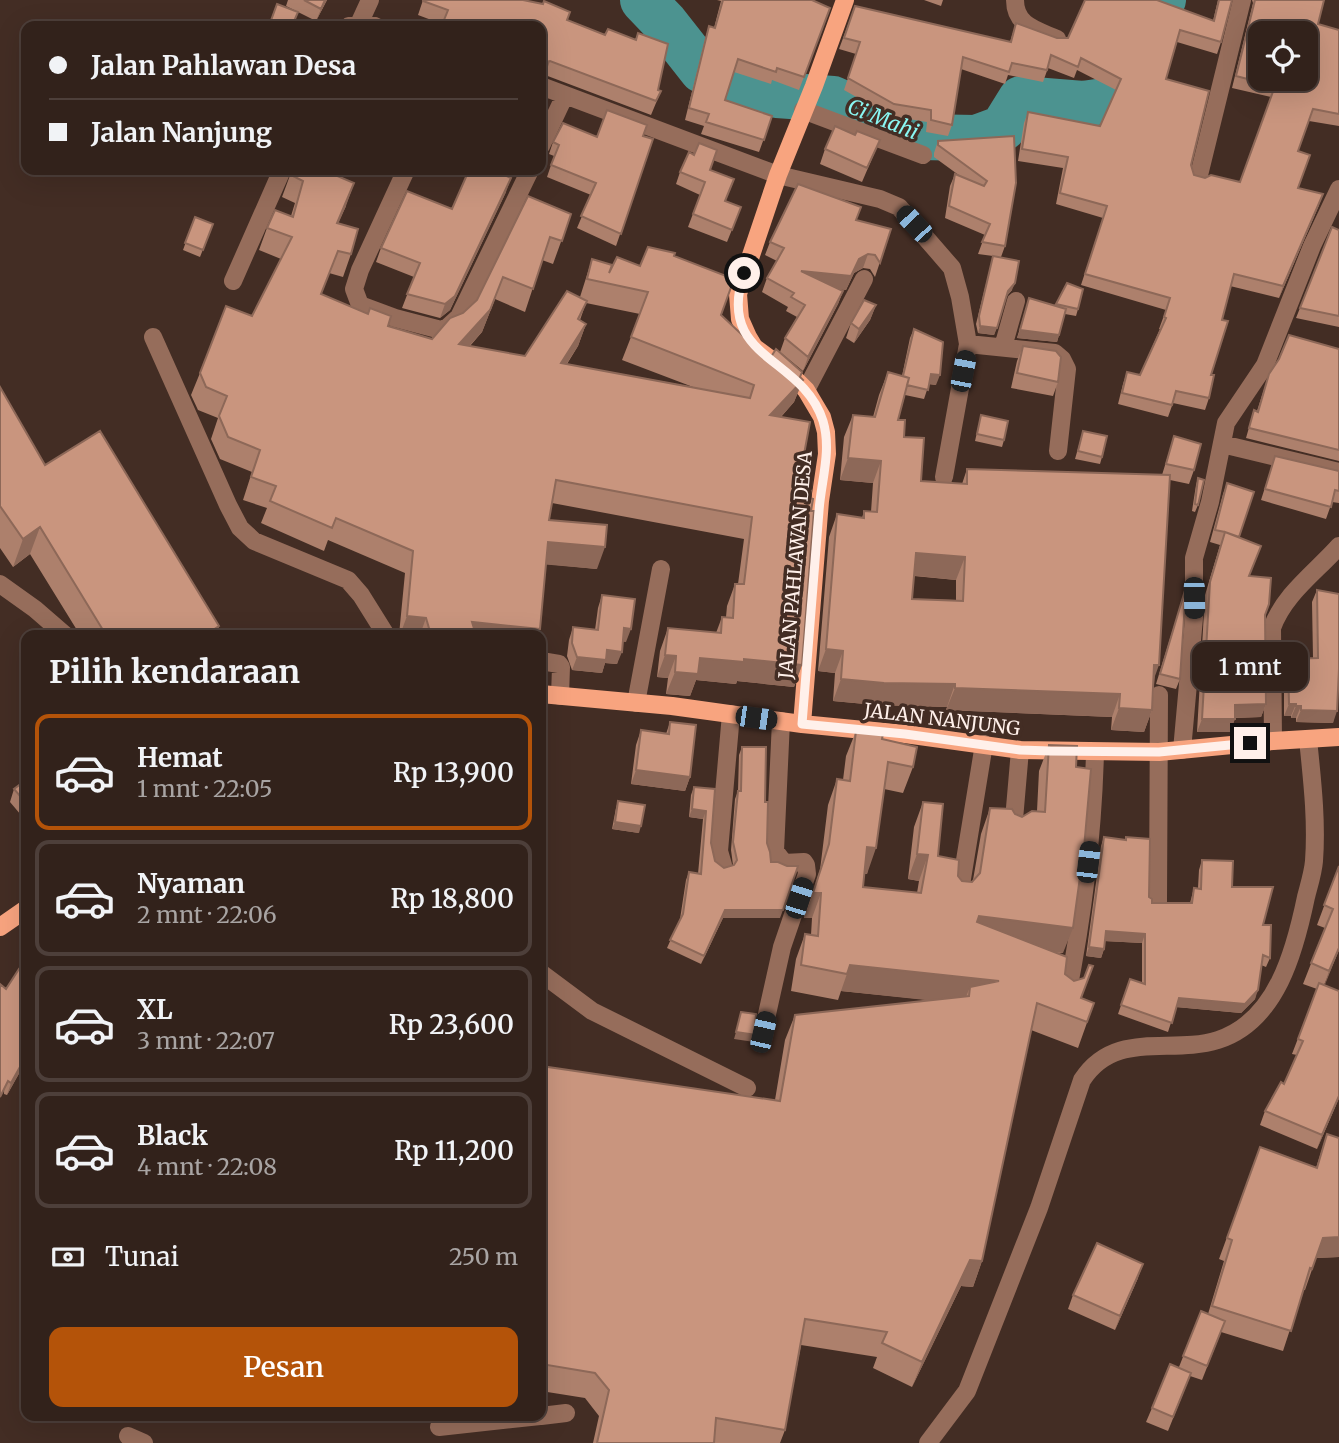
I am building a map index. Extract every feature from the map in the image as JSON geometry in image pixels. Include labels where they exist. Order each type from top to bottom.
[{"type":"main road","name":"JALAN PAHLAWAN DESA","points":[[802,724],[820,502],[827,454],[826,432],[822,418],[806,390],[788,372],[754,347],[740,320],[738,307],[741,283],[778,175],[808,100],[838,8]]},
{"type":"main road","name":"JALAN NANJUNG","points":[[546,695],[905,734],[1020,750],[1159,752],[1339,737]]},
{"type":"main road","points":[[1,925],[21,912]]},
{"type":"street","points":[[362,21],[370,0]]},
{"type":"street","points":[[1015,0],[1017,16],[1024,24],[1057,39]]},
{"type":"street","points":[[1198,179],[1242,0]]},
{"type":"street","points":[[546,88],[778,175],[880,199],[899,207],[952,268],[968,344],[944,477]]},
{"type":"street","points":[[546,135],[565,95]]},
{"type":"street","points":[[808,100],[923,156]]},
{"type":"street","points":[[233,281],[280,175]]},
{"type":"street","points":[[404,175],[354,289],[360,305],[441,330],[459,317],[528,175]]},
{"type":"street","points":[[1182,750],[1194,618],[1194,558],[1210,502],[1226,423],[1265,365],[1312,246],[1339,189]]},
{"type":"street","points":[[806,390],[864,279]]},
{"type":"street","points":[[1003,347],[1016,300]]},
{"type":"street","points":[[153,337],[240,528],[254,541],[348,580],[383,630]]},
{"type":"street","points":[[968,344],[1055,353],[1062,359],[1067,369],[1058,451]]},
{"type":"street","points":[[1222,444],[1339,472]]},
{"type":"street","points":[[1273,741],[1272,628],[1277,613],[1339,546]]},
{"type":"street","points":[[636,703],[661,569]]},
{"type":"street","points":[[0,584],[35,608],[59,630]]},
{"type":"street","points":[[546,662],[559,664],[561,667],[560,696]]},
{"type":"street","points":[[1158,902],[1159,695]]},
{"type":"street","points":[[723,864],[719,851],[731,714]]},
{"type":"street","points":[[763,1032],[782,947],[807,874],[804,862],[784,863],[775,851],[781,722]]},
{"type":"street","points":[[928,1443],[967,1391],[1039,1208],[1082,1080],[1090,1067],[1105,1055],[1121,1050],[1217,1040],[1252,1019],[1276,990],[1298,934],[1314,862],[1313,790],[1308,739]]},
{"type":"street","points":[[959,897],[984,744]]},
{"type":"street","points":[[1013,831],[1020,750]]},
{"type":"street","points":[[1067,996],[1079,936],[1091,839],[1095,752]]},
{"type":"street","points":[[546,978],[592,1011],[747,1088]]},
{"type":"street","points":[[546,1415],[566,1413]]},
{"type":"street","points":[[439,1429],[501,1421]]},
{"type":"building","points":[[304,0],[325,0],[321,9]]},
{"type":"building","points":[[523,0],[543,4],[544,1],[570,12],[567,20],[605,35],[608,29],[636,40],[638,33],[668,44],[658,90],[661,91],[656,101],[550,61],[546,62],[546,21],[444,21],[448,10],[423,1]]},
{"type":"building","points":[[723,0],[812,0],[830,8],[804,77],[777,68],[776,72],[738,59],[725,100],[772,116],[764,140],[706,122],[709,114],[689,108],[709,26],[715,28]]},
{"type":"building","points":[[1085,0],[1157,0],[1214,21],[1219,0],[1232,0],[1221,42],[1180,30],[1166,79],[1209,91],[1191,165],[1194,175],[1205,178],[1211,175],[1240,182],[1273,91],[1318,91],[1318,24],[1339,30],[1339,114],[1313,109],[1298,151],[1310,155],[1298,188],[1323,194],[1283,286],[1234,274],[1222,320],[1228,321],[1211,375],[1214,375],[1209,398],[1176,391],[1172,405],[1122,393],[1127,372],[1140,375],[1166,318],[1164,317],[1170,298],[1085,274],[1107,206],[1060,193],[1068,157],[1022,149],[1028,112],[1100,126],[1121,79],[1081,58],[1078,67],[1051,55],[1047,70],[1012,63],[1009,72],[963,57],[952,125],[931,120],[931,110],[894,104],[848,78],[860,42],[844,38],[855,6],[1011,42],[1016,23],[1057,38],[1068,38]]},
{"type":"building","points":[[1255,0],[1324,0],[1318,24],[1318,21],[1250,21]]},
{"type":"building","points":[[277,4],[298,12],[294,21],[271,21]]},
{"type":"building","points":[[1248,28],[1248,79],[1236,76]]},
{"type":"building","points":[[607,110],[647,125],[643,136],[653,139],[621,234],[581,216],[596,183],[551,165],[559,145],[553,142],[563,123],[597,137]]},
{"type":"building","points":[[835,126],[855,135],[857,131],[880,140],[867,168],[825,149]]},
{"type":"building","points":[[1014,136],[1016,183],[1005,246],[982,242],[990,224],[949,206],[955,174],[984,186],[987,181],[938,145],[938,141]]},
{"type":"building","points":[[699,143],[717,150],[710,170],[734,179],[725,201],[741,207],[732,230],[693,214],[705,182],[680,172],[689,152],[694,155]]},
{"type":"building","points":[[291,175],[335,175],[354,183],[337,223],[358,229],[351,254],[338,251],[321,294],[368,314],[370,308],[391,316],[388,326],[432,339],[450,318],[463,313],[477,300],[528,196],[571,214],[562,241],[550,237],[533,289],[503,277],[490,310],[459,344],[525,356],[567,291],[587,301],[578,319],[586,324],[561,363],[750,398],[754,385],[631,337],[648,292],[587,279],[592,259],[612,265],[609,273],[617,257],[640,266],[648,247],[675,253],[674,256],[734,279],[721,315],[769,360],[776,349],[802,372],[800,377],[803,380],[770,415],[810,422],[800,476],[812,478],[810,498],[813,499],[811,511],[814,511],[802,665],[700,658],[698,674],[675,672],[676,656],[665,655],[668,628],[721,633],[722,617],[733,618],[735,584],[744,584],[752,517],[556,480],[549,520],[607,525],[605,547],[548,542],[540,629],[472,622],[474,630],[430,630],[426,618],[407,616],[413,551],[336,518],[332,528],[270,501],[276,486],[251,477],[260,450],[228,437],[219,416],[227,396],[206,387],[200,373],[226,306],[252,316],[292,237],[267,228],[275,210],[293,217],[303,181]]},
{"type":"building","points":[[467,175],[504,175],[511,178],[455,296],[445,304],[407,294],[420,263],[381,248],[407,191],[452,209]]},
{"type":"building","points":[[798,184],[861,207],[856,220],[891,229],[880,263],[875,255],[868,254],[859,259],[851,276],[801,271],[843,291],[808,357],[785,338],[805,305],[791,297],[794,293],[767,278],[784,248],[770,242]]},
{"type":"building","points":[[195,217],[213,224],[203,250],[185,243]]},
{"type":"building","points":[[1332,227],[1339,230],[1339,316],[1300,308]]},
{"type":"building","points":[[993,256],[1019,261],[1015,283],[1008,291],[997,328],[980,326],[979,316]]},
{"type":"building","points":[[1067,283],[1083,289],[1078,309],[1056,304]]},
{"type":"building","points":[[1029,298],[1066,309],[1059,335],[1020,330]]},
{"type":"building","points":[[864,300],[876,305],[859,329],[851,323]]},
{"type":"building","points":[[914,329],[943,342],[940,375],[931,374],[928,390],[907,385],[909,378],[903,376]]},
{"type":"building","points":[[1289,335],[1339,349],[1339,450],[1249,428],[1254,410],[1258,412],[1269,374]]},
{"type":"building","points":[[1023,346],[1056,351],[1061,357],[1058,382],[1017,373]]},
{"type":"building","points":[[888,372],[909,378],[898,420],[905,420],[904,437],[924,438],[921,481],[967,484],[967,469],[1170,475],[1159,665],[1154,665],[1152,710],[1119,708],[1120,694],[955,688],[955,684],[884,683],[841,679],[843,651],[826,649],[837,514],[864,518],[864,511],[877,512],[881,461],[848,458],[853,415],[875,417]],"holes":[[[916,553],[965,557],[963,601],[912,599]]]},
{"type":"building","points":[[0,387],[45,465],[100,431],[219,626],[213,630],[103,630],[40,527],[23,539],[0,506]]},
{"type":"building","points":[[981,415],[1008,421],[1004,440],[977,434]]},
{"type":"building","points":[[1083,431],[1107,436],[1102,457],[1078,451]]},
{"type":"building","points":[[1174,436],[1201,444],[1194,470],[1166,464]]},
{"type":"building","points":[[1275,456],[1339,471],[1339,491],[1335,490],[1331,507],[1265,489]]},
{"type":"building","points":[[1198,478],[1204,480],[1198,505],[1195,504]]},
{"type":"building","points":[[1227,483],[1254,492],[1239,537],[1215,530]]},
{"type":"building","points":[[1225,532],[1261,546],[1249,576],[1271,578],[1269,604],[1265,615],[1266,704],[1235,705],[1235,719],[1202,719],[1210,582]]},
{"type":"building","points":[[1186,587],[1180,679],[1160,674]]},
{"type":"building","points":[[1317,590],[1339,594],[1337,711],[1301,710],[1301,706],[1289,704],[1288,659],[1318,658]]},
{"type":"building","points":[[602,595],[635,599],[631,629],[624,628],[622,652],[607,650],[606,660],[577,657],[572,643],[573,627],[598,630]]},
{"type":"building","points":[[670,722],[696,725],[690,777],[636,770],[641,730],[669,734]]},
{"type":"building","points":[[856,731],[883,734],[882,739],[917,747],[913,767],[888,762],[876,848],[867,847],[863,887],[921,893],[928,855],[917,854],[923,802],[943,804],[938,856],[959,860],[958,876],[962,881],[972,882],[980,873],[990,808],[1012,809],[1022,817],[1032,811],[1045,812],[1049,745],[1077,746],[1076,767],[1091,769],[1073,928],[979,916],[977,922],[1067,957],[1065,974],[1074,981],[1084,978],[1089,965],[1093,966],[1081,998],[1094,1003],[1087,1022],[1037,1003],[982,1261],[970,1260],[922,1362],[882,1343],[887,1332],[805,1319],[785,1430],[716,1418],[714,1443],[597,1443],[609,1390],[595,1373],[546,1365],[546,1067],[780,1101],[795,1015],[969,996],[970,987],[999,981],[850,965],[847,974],[801,965],[805,934],[818,936],[821,893],[813,893],[829,844],[837,779],[850,781]]},
{"type":"building","points":[[742,747],[766,747],[765,802],[768,802],[767,843],[771,862],[798,866],[783,910],[725,910],[704,956],[670,940],[683,914],[689,872],[701,874],[706,811],[692,809],[694,787],[715,789],[711,843],[715,861],[724,868],[734,865],[737,860],[733,842],[738,791],[741,791]]},
{"type":"building","points":[[21,784],[21,797],[14,789]]},
{"type":"building","points":[[618,801],[645,805],[641,826],[615,822]]},
{"type":"building","points":[[1104,837],[1150,839],[1149,897],[1152,903],[1192,903],[1194,888],[1201,889],[1202,860],[1233,861],[1232,887],[1273,887],[1263,925],[1271,925],[1270,958],[1263,955],[1258,990],[1245,1004],[1179,998],[1172,1023],[1121,1005],[1130,979],[1145,984],[1145,934],[1106,931],[1104,949],[1089,947]]},
{"type":"building","points":[[1339,866],[1339,948],[1329,971],[1311,963],[1333,909],[1324,905]]},
{"type":"building","points":[[19,969],[21,1065],[11,1083],[8,1081],[0,1097],[0,984],[6,989]]},
{"type":"building","points":[[1319,983],[1339,991],[1339,1096],[1322,1135],[1265,1111],[1281,1082],[1284,1084],[1303,1041],[1298,1039]]},
{"type":"building","points":[[741,1012],[756,1014],[755,1028],[763,1036],[736,1032]]},
{"type":"building","points":[[1327,1134],[1339,1138],[1339,1237],[1323,1238],[1312,1269],[1310,1268],[1291,1331],[1212,1306],[1232,1240],[1227,1238],[1260,1147],[1317,1168]]},
{"type":"building","points":[[1097,1243],[1143,1264],[1120,1316],[1073,1295]]},
{"type":"building","points":[[1201,1311],[1225,1321],[1207,1366],[1183,1356]]},
{"type":"building","points":[[1170,1364],[1191,1373],[1173,1417],[1152,1408]]},
{"type":"waterway","name":"Ci Mahi","points":[[643,0],[702,70],[777,95],[833,99],[919,137],[976,138],[1003,128],[1021,99],[1083,104],[1111,100],[1129,80],[1143,39],[1163,0]]},
{"type":"route","points":[[744,273],[738,294],[738,307],[740,320],[748,337],[754,347],[788,372],[806,390],[822,418],[826,432],[827,454],[820,502],[802,724],[905,734],[1020,750],[1159,752],[1250,743]]}]
